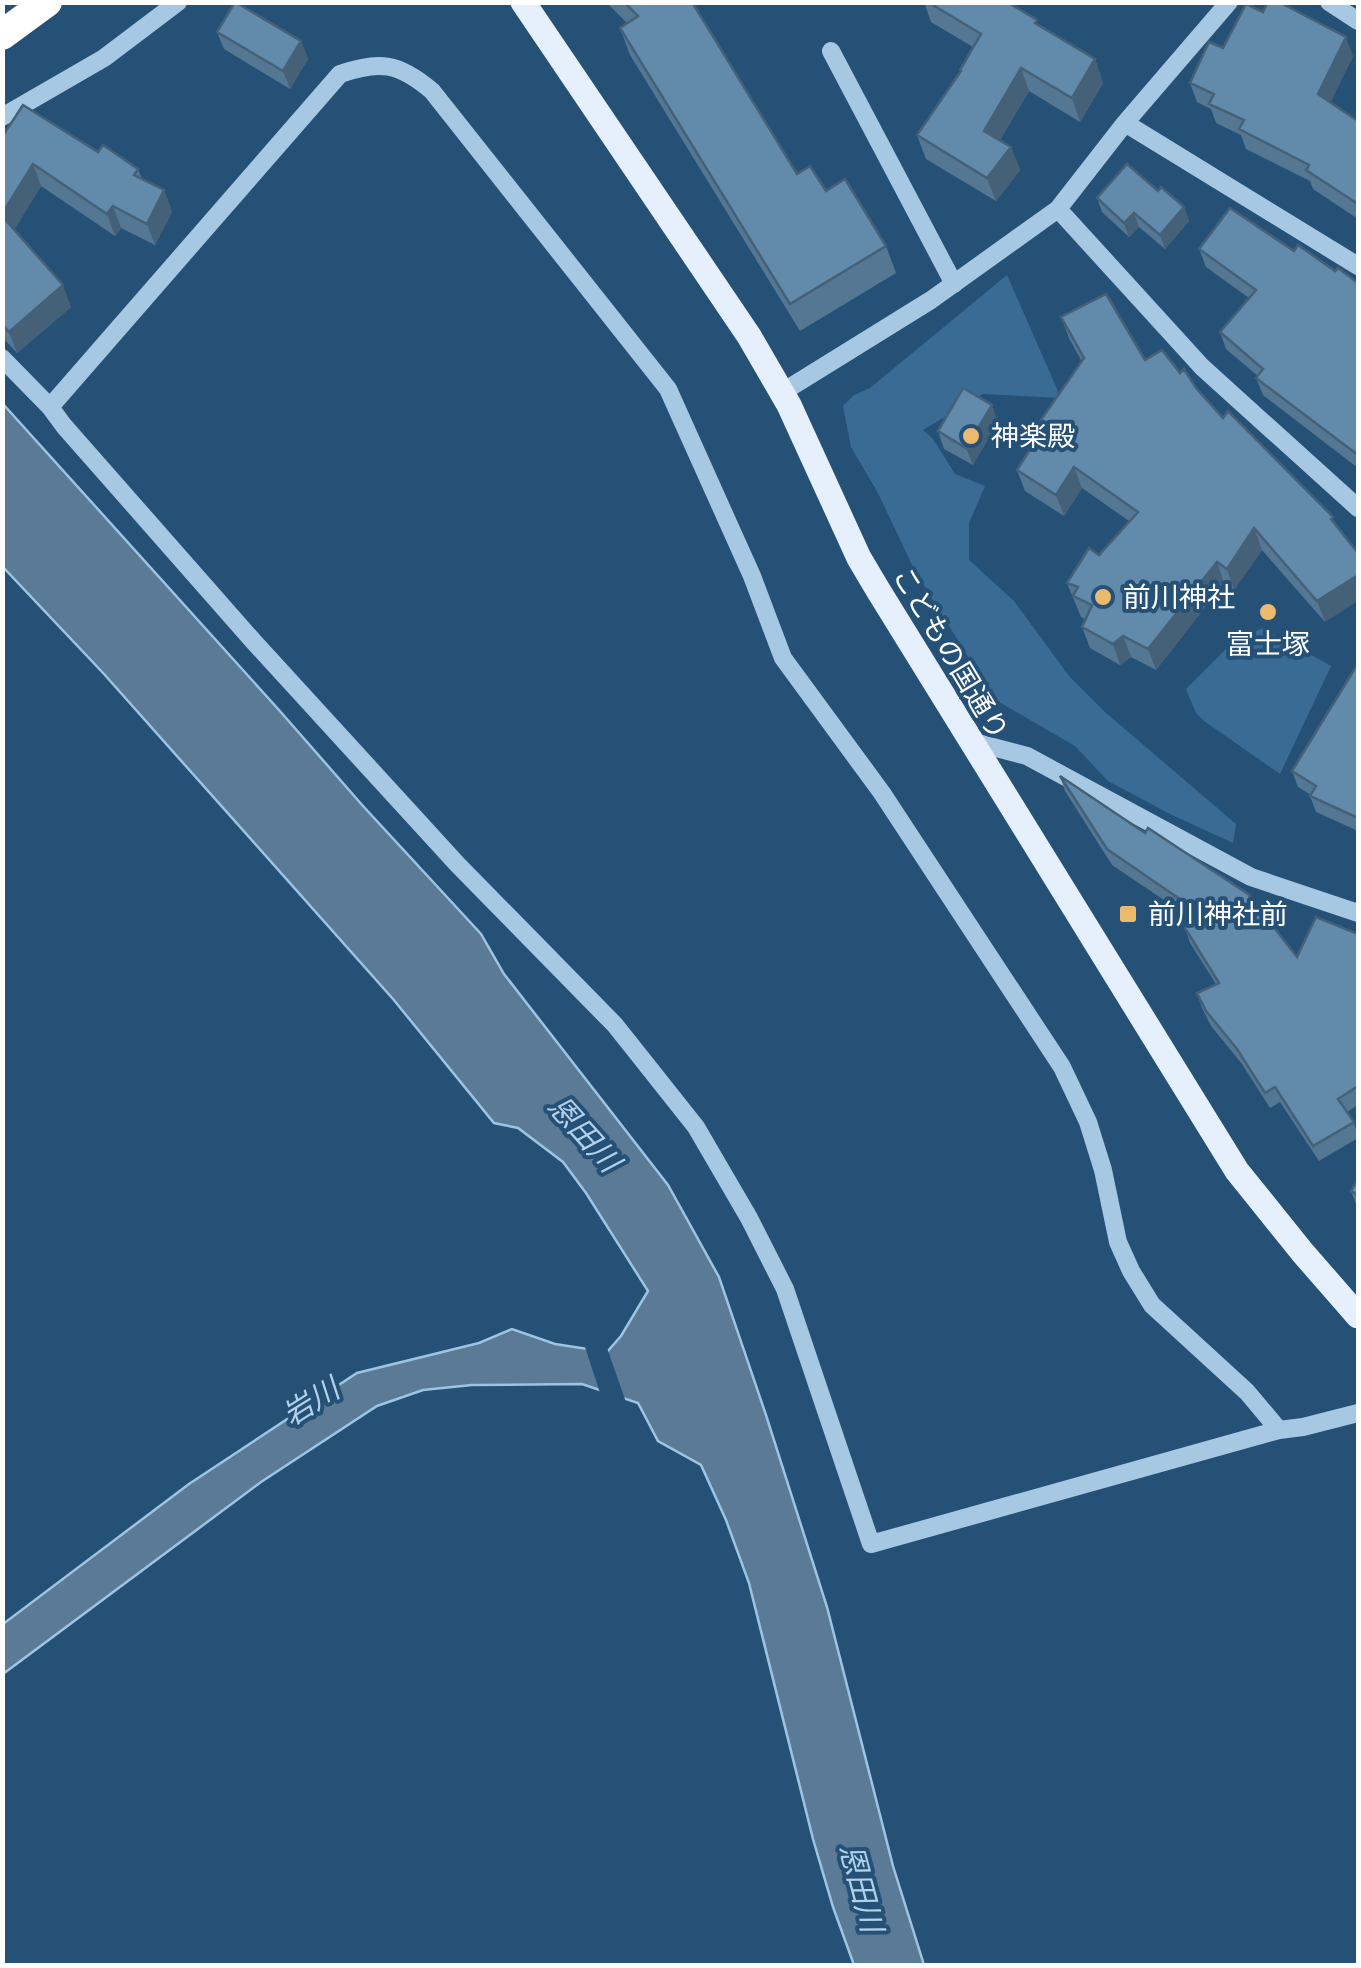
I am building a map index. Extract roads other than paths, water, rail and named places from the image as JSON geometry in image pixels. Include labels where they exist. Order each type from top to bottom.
[{"type":"highway","points":[[2,35],[47,2]]},
{"type":"main road","name":"こどもの国通り","points":[[522,2],[738,319],[789,404],[859,558],[1237,1171],[1358,1316]]},
{"type":"street","points":[[2,117],[104,58],[178,2]]},
{"type":"street","points":[[781,393],[932,300],[1058,209],[1229,2]]},
{"type":"street","points":[[1329,2],[1358,22]]},
{"type":"street","points":[[830,51],[954,284]]},
{"type":"street","points":[[50,407],[340,74],[368,64],[390,66],[416,77],[432,91],[668,389],[747,564],[783,658],[882,793],[1062,1067],[1088,1122],[1118,1242],[1152,1306],[1247,1392],[1279,1430]]},
{"type":"street","points":[[1125,124],[1358,266]]},
{"type":"street","points":[[1058,209],[1202,368],[1358,508]]},
{"type":"street","points":[[2,358],[458,864],[616,1025],[696,1127],[785,1290],[871,1544],[1279,1430],[1358,1413]]},
{"type":"street","points":[[970,740],[1028,756],[1251,877],[1358,913]]},
{"type":"water","name":"恩田川","points":[[3,404],[481,934],[504,974],[668,1185],[719,1277],[766,1415],[827,1607],[893,1866],[924,1965],[854,1965],[813,1839],[749,1583],[701,1465],[658,1441],[638,1403],[582,1384],[472,1385],[423,1390],[377,1406],[261,1482],[3,1674],[3,1624],[189,1484],[357,1373],[479,1343],[512,1329],[555,1344],[607,1352],[648,1291],[563,1162],[518,1128],[494,1123],[393,999],[104,674],[3,567]]},
{"type":"place","name":"神楽殿","points":[[971,436]]},
{"type":"place","name":"前川神社","points":[[1103,597]]},
{"type":"place","name":"富士塚","points":[[1268,612]]},
{"type":"place","name":"前川神社前","points":[[1128,914]]},
{"type":"water label","name":"岩川","points":[[311,1402]]}]
